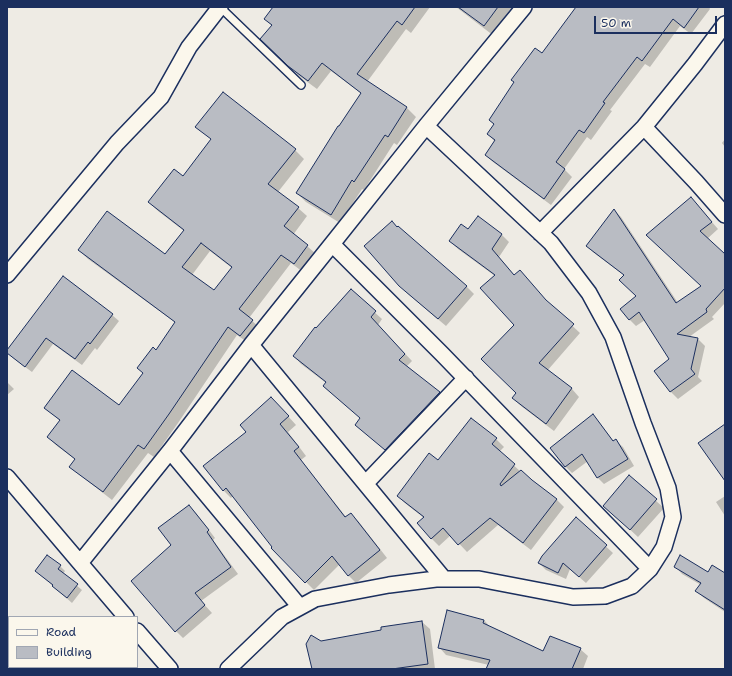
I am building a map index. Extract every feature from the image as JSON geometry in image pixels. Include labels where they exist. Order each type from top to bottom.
[{"type":"street","points":[[7,275],[117,143],[161,97],[189,47],[220,7]]},
{"type":"street","points":[[80,563],[170,451],[251,344],[426,126],[524,7]]},
{"type":"street","points":[[540,233],[644,126],[695,64],[725,24]]},
{"type":"street","points":[[228,669],[282,617],[315,599],[388,585],[436,579],[479,579],[573,597],[605,596],[632,586],[650,569],[664,547],[673,517],[668,488],[612,337],[589,294],[551,244],[426,126]]},
{"type":"street","points":[[644,126],[725,215]]},
{"type":"street","points":[[332,244],[466,378],[650,569]]},
{"type":"street","points":[[251,344],[444,579]]},
{"type":"street","points":[[366,483],[466,378]]},
{"type":"street","points":[[170,451],[300,608]]},
{"type":"street","points":[[7,477],[125,616]]},
{"type":"street","points":[[138,631],[170,669]]},
{"type":"lane","points":[[220,7],[301,85]]},
{"type":"building","points":[[273,7],[415,7],[402,25],[397,21],[357,74],[407,107],[388,137],[385,135],[354,182],[352,180],[331,215],[296,193],[338,126],[361,93],[322,63],[308,81],[288,66],[260,39],[272,25],[264,19]]},
{"type":"building","points":[[458,7],[498,7],[484,26]]},
{"type":"building","points":[[576,7],[699,7],[684,28],[673,19],[642,61],[637,57],[603,102],[605,103],[584,133],[579,130],[556,162],[565,169],[544,199],[485,155],[495,140],[487,134],[494,124],[489,120],[514,82],[511,80],[535,48],[542,53]]},
{"type":"building","points":[[223,92],[296,149],[268,184],[299,207],[284,226],[308,245],[294,264],[281,255],[239,309],[253,320],[240,336],[228,327],[144,449],[138,445],[103,492],[69,467],[75,459],[47,437],[60,420],[44,408],[72,370],[119,405],[143,373],[137,368],[153,347],[156,350],[175,322],[78,250],[107,211],[165,254],[184,230],[148,202],[174,169],[183,176],[211,139],[195,127]],"holes":[[[201,243],[232,267],[214,290],[182,267]]]},
{"type":"building","points":[[691,197],[712,222],[700,231],[725,254],[725,288],[706,309],[707,312],[677,334],[698,338],[691,369],[695,374],[670,392],[654,371],[669,359],[639,312],[629,320],[620,309],[636,296],[619,280],[624,275],[586,246],[614,209],[676,303],[701,286],[646,235]]},
{"type":"building","points":[[478,216],[502,234],[492,249],[514,275],[520,270],[546,300],[574,324],[539,363],[572,388],[546,424],[512,398],[516,393],[481,359],[514,325],[480,288],[495,275],[449,241],[461,224],[468,229]]},
{"type":"building","points":[[392,221],[397,227],[398,226],[467,286],[438,319],[399,286],[364,246]]},
{"type":"building","points":[[63,276],[113,314],[90,344],[88,342],[75,359],[46,338],[25,367],[7,353],[7,350]]},
{"type":"building","points":[[351,289],[376,311],[371,317],[405,354],[399,360],[440,392],[385,450],[355,425],[360,418],[323,386],[326,382],[293,356],[315,327],[316,328]]},
{"type":"building","points":[[271,397],[289,416],[280,424],[299,447],[294,451],[345,517],[351,513],[380,550],[348,576],[332,556],[305,583],[271,548],[272,547],[226,488],[223,491],[203,466],[246,432],[240,425]]},
{"type":"building","points":[[593,414],[613,441],[616,439],[628,459],[597,478],[582,454],[565,467],[550,448]]},
{"type":"building","points":[[471,418],[497,438],[492,444],[515,464],[500,484],[501,486],[521,470],[557,499],[523,543],[490,518],[458,545],[443,528],[431,539],[417,523],[424,517],[397,496],[429,453],[438,460]]},
{"type":"building","points":[[725,424],[725,481],[698,443]]},
{"type":"building","points":[[629,475],[657,499],[630,530],[603,506]]},
{"type":"building","points":[[189,505],[209,530],[207,532],[231,567],[195,593],[205,605],[175,632],[131,581],[171,545],[158,528]]},
{"type":"building","points":[[576,517],[607,545],[579,577],[563,563],[558,573],[538,563],[542,556]]},
{"type":"building","points":[[47,555],[61,565],[58,569],[78,584],[67,598],[35,571]]},
{"type":"building","points":[[680,555],[708,572],[712,565],[725,573],[725,610],[695,591],[701,583],[674,567]]},
{"type":"building","points":[[447,610],[484,620],[483,623],[543,651],[550,636],[581,648],[572,669],[486,669],[490,660],[438,648]]},
{"type":"building","points":[[422,621],[428,664],[392,669],[312,669],[306,644],[311,635],[321,641],[381,630],[381,627]]}]
